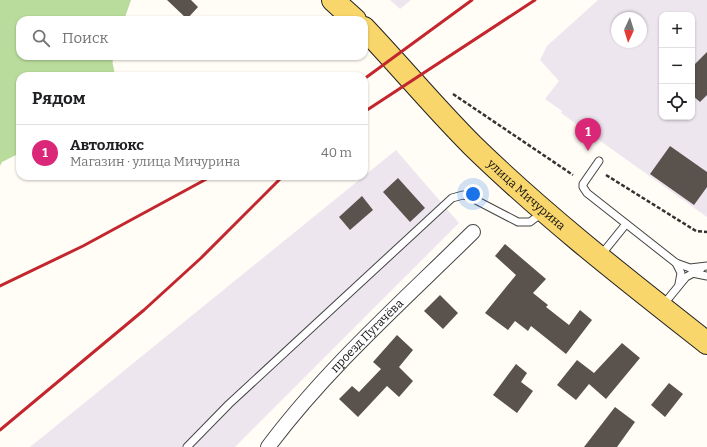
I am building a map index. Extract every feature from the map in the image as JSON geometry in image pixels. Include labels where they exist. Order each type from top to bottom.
[{"type":"main road","points":[[333,0],[351,16]]},
{"type":"main road","name":"улица Мичурина","points":[[368,32],[473,146],[544,210],[707,343]]},
{"type":"street","name":"проезд Пугачёва","points":[[268,447],[303,403],[343,361],[473,232]]},
{"type":"lane","points":[[598,160],[583,184],[584,190],[676,264],[681,273],[679,285]]},
{"type":"lane","points":[[187,447],[229,404],[452,198],[462,195],[468,196],[518,222],[530,222],[544,210]]},
{"type":"lane","points":[[600,256],[626,224]]},
{"type":"lane","points":[[676,264],[690,268],[707,266]]},
{"type":"lane","points":[[662,307],[679,285],[692,273],[707,266]]},
{"type":"lane","points":[[692,273],[707,276]]},
{"type":"path","points":[[451,92],[576,177],[608,174],[696,231],[707,232]]},
{"type":"shaded area","points":[[390,0],[411,0],[400,9]]},
{"type":"shaded area","points":[[598,0],[707,0],[707,217],[561,113],[562,111],[545,99],[559,81],[540,60],[547,46]]},
{"type":"shaded area","points":[[396,150],[459,223],[235,447],[30,447],[359,180],[368,180],[368,173]]},
{"type":"green space","points":[[0,0],[131,0],[125,16],[16,16],[16,60],[113,60],[114,72],[16,72],[16,155],[2,162],[0,166]]},
{"type":"building","points":[[167,0],[191,0],[198,7],[190,16],[184,16]]},
{"type":"building","points":[[707,52],[707,95],[700,102],[695,98],[695,64]]},
{"type":"building","points":[[670,146],[707,172],[707,187],[694,205],[650,174]]},
{"type":"building","points":[[398,178],[425,208],[410,222],[383,192]]},
{"type":"building","points":[[362,196],[373,210],[350,230],[339,217]]},
{"type":"building","points":[[505,244],[546,279],[533,293],[548,305],[546,307],[569,325],[580,310],[592,320],[566,354],[531,326],[528,331],[515,321],[508,330],[485,313],[516,275],[495,256]]},
{"type":"building","points":[[440,295],[458,313],[443,329],[424,311]]},
{"type":"building","points":[[397,335],[413,350],[399,367],[413,381],[399,397],[387,386],[358,417],[339,399],[352,386],[359,392],[381,369],[373,362]]},
{"type":"building","points":[[622,343],[640,358],[606,399],[589,384],[576,400],[557,385],[577,360],[594,373]]},
{"type":"building","points":[[516,364],[527,373],[521,382],[533,391],[517,413],[493,395]]},
{"type":"building","points":[[669,383],[683,394],[665,417],[651,405]]},
{"type":"building","points":[[615,407],[635,422],[617,447],[584,447]]},
{"type":"railway","points":[[368,76],[472,0]]},
{"type":"railway","points":[[368,109],[535,0]]},
{"type":"railway","points":[[0,286],[83,246],[205,180]]},
{"type":"railway","points":[[0,430],[144,310],[201,258],[279,180]]},
{"type":"place","name":"Автолюкс","points":[[588,151]]}]
